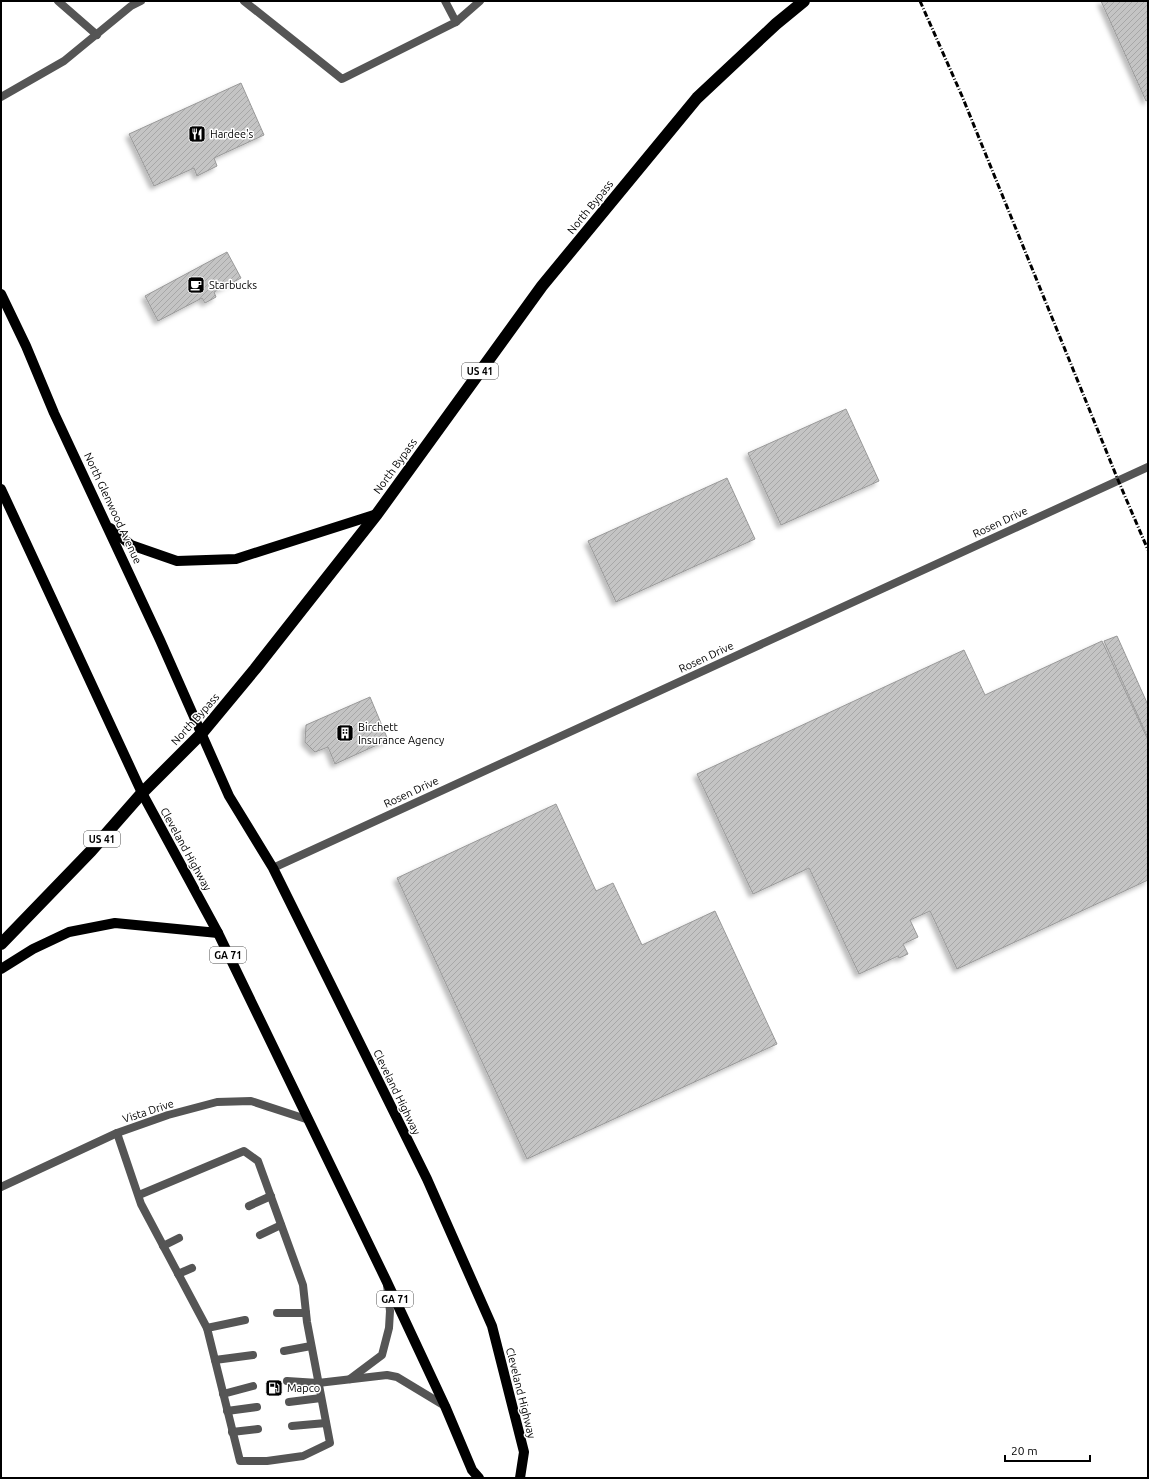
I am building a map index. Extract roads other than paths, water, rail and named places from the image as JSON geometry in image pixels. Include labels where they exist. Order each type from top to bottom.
[{"type":"highway","name":"North Bypass","points":[[1,944],[92,851],[142,793],[202,733],[255,669],[377,514],[547,280],[697,98],[776,24],[804,1]]},
{"type":"main road","name":"North Glenwood Avenue","points":[[1,294],[26,346],[54,413],[202,733]]},
{"type":"main road","points":[[1,490],[142,793]]},
{"type":"main road","points":[[108,527],[131,545],[177,561],[236,559],[377,514]]},
{"type":"main road","name":"Cleveland Highway","points":[[202,733],[229,796],[273,868],[427,1179],[492,1326],[524,1452],[520,1478]]},
{"type":"main road","name":"Cleveland Highway","points":[[142,793],[218,933],[446,1406],[472,1470],[479,1478]]},
{"type":"main road","points":[[1,969],[33,949],[69,932],[115,923],[218,933]]},
{"type":"street","points":[[58,1],[97,35]]},
{"type":"street","points":[[1,97],[64,62],[132,6],[142,1]]},
{"type":"street","points":[[244,1],[342,79],[456,22],[480,1]]},
{"type":"street","points":[[445,1],[456,22]]},
{"type":"street","name":"Rosen Drive","points":[[273,868],[1148,467]]},
{"type":"street","name":"Vista Drive","points":[[1,1187],[117,1133],[168,1115],[217,1102],[251,1101],[309,1120]]},
{"type":"street","points":[[117,1133],[141,1204],[207,1328],[240,1461],[267,1461],[304,1456],[330,1443],[311,1346],[303,1285],[258,1161],[244,1151],[139,1195]]},
{"type":"street","points":[[249,1206],[271,1196]]},
{"type":"street","points":[[260,1236],[281,1225]]},
{"type":"street","points":[[163,1246],[179,1238]]},
{"type":"street","points":[[178,1274],[192,1268]]},
{"type":"street","points":[[349,1380],[382,1355],[390,1311],[386,1280]]},
{"type":"street","points":[[277,1314],[306,1313]]},
{"type":"street","points":[[207,1328],[245,1320]]},
{"type":"street","points":[[284,1351],[311,1346]]},
{"type":"street","points":[[215,1360],[252,1355]]},
{"type":"street","points":[[287,1381],[318,1384],[387,1375],[397,1377],[446,1406]]},
{"type":"street","points":[[223,1394],[253,1386]]},
{"type":"street","points":[[289,1402],[322,1398]]},
{"type":"street","points":[[227,1411],[257,1407]]},
{"type":"street","points":[[292,1426],[326,1423]]},
{"type":"street","points":[[232,1432],[258,1429]]},
{"type":"railway","points":[[920,1],[962,96],[1118,480],[1148,550]]},
{"type":"place","name":"Hardee's","points":[[197,134]]},
{"type":"place","name":"Starbucks","points":[[196,285]]},
{"type":"place","name":"Birchett Insurance Agency","points":[[345,733]]},
{"type":"place","name":"Mapco","points":[[274,1388]]}]
